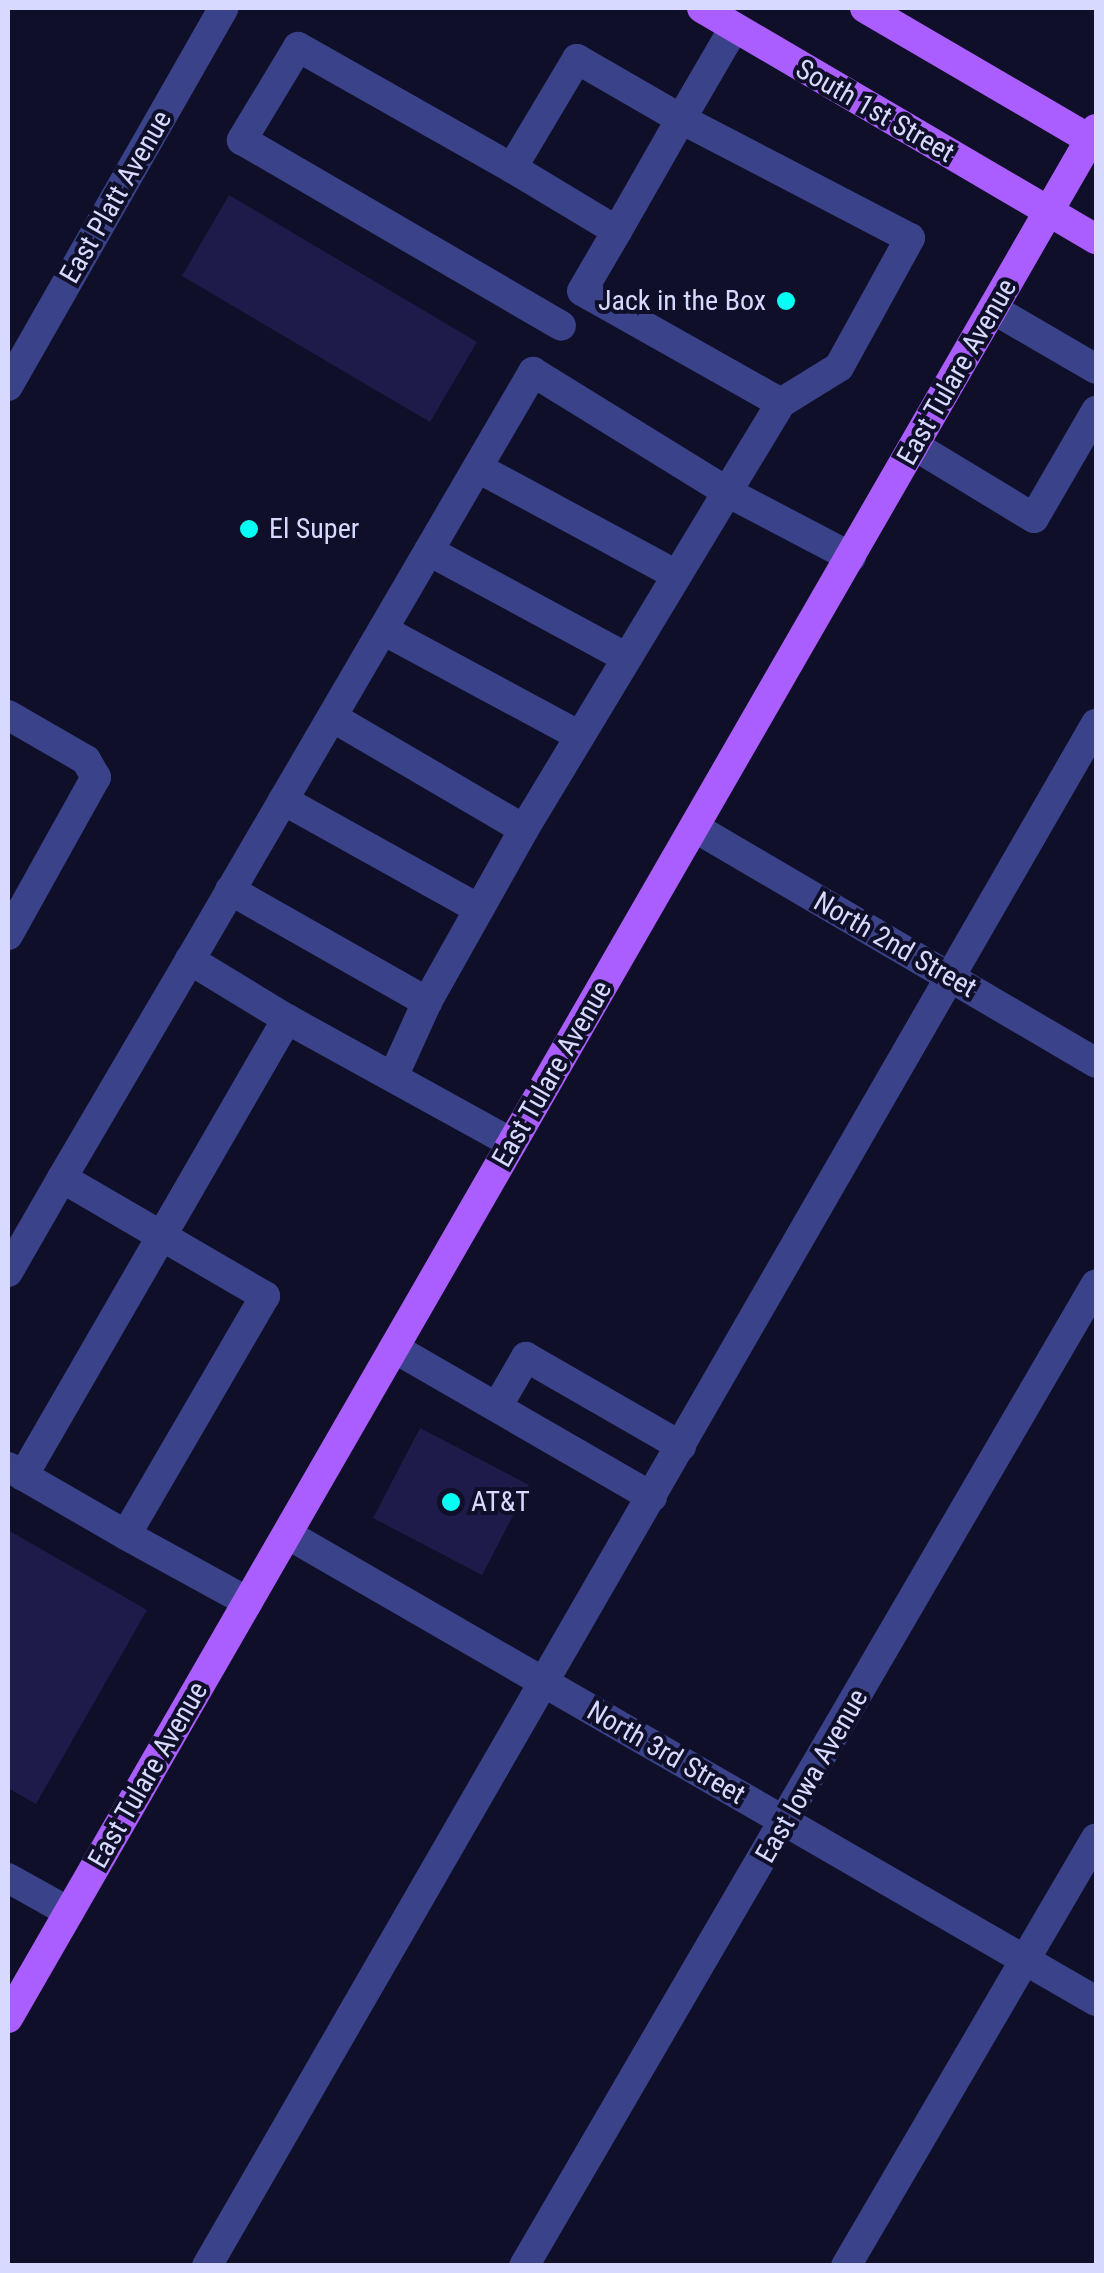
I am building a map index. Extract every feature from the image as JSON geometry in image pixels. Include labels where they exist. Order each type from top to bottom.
[{"type":"main road","name":"South 1st Street","points":[[702,8],[1096,239]]},
{"type":"main road","points":[[865,8],[1095,137]]},
{"type":"main road","name":"East Tulare Avenue","points":[[8,2018],[1095,137]]},
{"type":"street","name":"East Platt Avenue","points":[[8,386],[224,8]]},
{"type":"street","points":[[8,1272],[734,28]]},
{"type":"street","points":[[561,326],[242,140],[298,46],[616,231]]},
{"type":"street","points":[[393,1078],[427,1002],[578,735],[780,403],[839,367],[910,238],[681,120],[577,59],[512,168]]},
{"type":"street","points":[[582,291],[780,403]]},
{"type":"street","points":[[993,309],[1096,368]]},
{"type":"street","points":[[533,372],[727,492],[850,557]]},
{"type":"street","points":[[915,446],[1034,518],[1096,412]]},
{"type":"street","points":[[478,468],[675,574]]},
{"type":"street","points":[[428,551],[625,657]]},
{"type":"street","points":[[382,630],[578,735]]},
{"type":"street","points":[[8,715],[86,760],[96,777],[8,935]]},
{"type":"street","points":[[332,717],[524,830]]},
{"type":"street","points":[[207,2266],[1096,724]]},
{"type":"street","points":[[283,800],[479,909]]},
{"type":"street","name":"North 2nd Street","points":[[694,828],[1096,1063]]},
{"type":"street","points":[[230,890],[427,1002]]},
{"type":"street","points":[[190,960],[286,1019],[512,1143]]},
{"type":"street","points":[[248,1602],[15,1471],[162,1237],[286,1019]]},
{"type":"street","points":[[62,1178],[264,1296],[126,1534]]},
{"type":"street","name":"East Iowa Avenue","points":[[524,2266],[1096,1284]]},
{"type":"street","points":[[394,1348],[652,1497]]},
{"type":"street","points":[[497,1408],[526,1357],[681,1446]]},
{"type":"street","name":"North 3rd Street","points":[[287,1534],[1096,2001]]},
{"type":"street","points":[[846,2266],[1096,1839]]},
{"type":"street","points":[[8,1878],[68,1912]]},
{"type":"building","points":[[229,195],[477,342],[430,422],[182,276]]},
{"type":"building","name":"AT&T","points":[[420,1428],[529,1485],[482,1575],[373,1518]]},
{"type":"building","points":[[8,1530],[147,1610],[36,1804],[8,1788]]},
{"type":"place","name":"Jack in the Box","points":[[786,301]]},
{"type":"place","name":"El Super","points":[[249,529]]},
{"type":"place","name":"AT&T","points":[[451,1502]]}]
